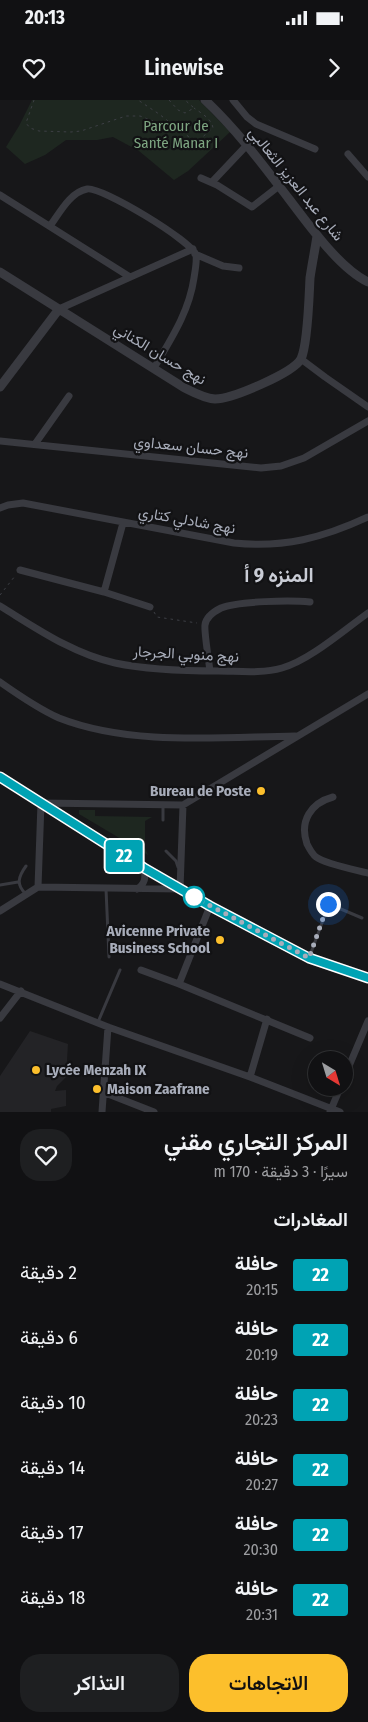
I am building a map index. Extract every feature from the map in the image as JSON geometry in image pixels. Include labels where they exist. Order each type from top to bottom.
[{"type":"street","name":"شارع عبد العزيز الثعالبي","points":[[206,100],[247,145],[317,236],[351,270],[368,282]]},
{"type":"street","points":[[233,100],[247,117],[256,124],[315,148]]},
{"type":"street","points":[[212,182],[247,145]]},
{"type":"street","points":[[348,154],[368,177]]},
{"type":"street","points":[[201,178],[212,182],[252,206],[279,186]]},
{"type":"street","points":[[50,226],[78,192],[94,189],[119,201],[172,233],[194,252],[223,266],[239,268]]},
{"type":"street","points":[[0,195],[130,277]]},
{"type":"street","points":[[317,236],[311,275],[305,342],[301,359],[324,378],[368,408]]},
{"type":"street","points":[[0,387],[59,309],[130,277],[194,252]]},
{"type":"street","points":[[154,368],[187,308],[195,274],[194,252]]},
{"type":"street","name":"نهج حسان الكناني","points":[[0,272],[196,394],[206,397],[223,398],[249,390],[296,364],[301,359]]},
{"type":"street","points":[[0,372],[8,378]]},
{"type":"street","points":[[35,444],[69,396]]},
{"type":"street","name":"نهج حسان سعداوي","points":[[0,441],[262,468],[281,466],[304,458],[368,421]]},
{"type":"street","name":"نهج شادلي كتاري","points":[[0,508],[23,502],[123,523],[234,543],[259,545],[301,541],[329,533],[368,517]]},
{"type":"street","points":[[104,592],[123,523]]},
{"type":"street","points":[[20,570],[104,592],[150,607]]},
{"type":"street","points":[[210,671],[205,624],[210,616],[219,609],[231,605],[296,600],[310,602]]},
{"type":"street","name":"نهج منوبي الجرجار","points":[[0,606],[49,636],[82,652],[114,663],[147,668],[210,671],[260,671],[282,668],[304,658],[368,613]]},
{"type":"street","points":[[0,682],[58,717],[90,728],[129,736],[296,736]]},
{"type":"street","points":[[41,803],[183,805],[368,694]]},
{"type":"street","points":[[0,777],[144,868],[210,906],[309,958],[368,978]]},
{"type":"street","points":[[333,797],[323,800],[307,816],[304,827],[309,849],[316,857],[368,873]]},
{"type":"street","points":[[38,887],[41,803]]},
{"type":"street","points":[[180,889],[183,805]]},
{"type":"street","points":[[137,889],[142,886],[145,880],[144,868]]},
{"type":"street","points":[[0,911],[38,887],[180,889]]},
{"type":"street","points":[[180,984],[210,906]]},
{"type":"street","points":[[141,970],[180,984],[310,1038]]},
{"type":"street","points":[[0,984],[108,1027],[250,1077],[330,1111],[340,1112]]},
{"type":"street","points":[[0,1018],[21,991]]},
{"type":"street","points":[[250,1077],[267,1020]]},
{"type":"street","points":[[353,1057],[367,1024]]},
{"type":"street","points":[[102,1112],[108,1027]]},
{"type":"street","points":[[103,1092],[154,1112]]},
{"type":"street","points":[[330,1111],[337,1096]]},
{"type":"lane","points":[[163,805],[163,820]]},
{"type":"lane","points":[[166,851],[176,861],[180,872]]},
{"type":"lane","points":[[26,866],[18,882],[21,889],[27,894]]},
{"type":"lane","points":[[0,885],[18,882]]},
{"type":"lane","points":[[106,889],[109,957]]},
{"type":"lane","points":[[309,958],[328,904],[362,918]]},
{"type":"lane","points":[[98,1023],[120,970]]},
{"type":"path","points":[[34,100],[26,123],[30,128],[39,131],[81,131],[126,116],[140,116],[153,121],[164,140],[181,146],[199,140],[213,128],[209,119],[185,100]]},
{"type":"path","points":[[138,100],[159,114],[192,141]]},
{"type":"path","points":[[168,100],[178,110],[185,113],[194,108]]},
{"type":"path","points":[[0,595],[20,570]]},
{"type":"path","points":[[150,607],[156,617],[205,624]]},
{"type":"shaded area","name":"Lycée Menzah IX","points":[[30,1031],[68,1044],[66,1077],[57,1086],[55,1091],[66,1090],[66,1106],[51,1109],[51,1112],[0,1112],[0,1076]]},
{"type":"green space","name":"Parcour de Santé Manar I","points":[[32,100],[199,100],[230,132],[188,171],[174,180],[139,151],[113,137],[97,140],[66,140],[45,155],[25,164],[6,147]]},
{"type":"green space","points":[[79,810],[95,810],[95,816],[152,817],[145,821],[145,848],[148,855],[79,814]]},
{"type":"bus line","name":"22","points":[[0,777],[144,868],[210,906],[309,958],[368,978]]},
{"type":"place","name":"Bureau de Poste","points":[[261,791]]},
{"type":"place","name":"Avicenne Private Business School","points":[[220,940]]},
{"type":"place","name":"Lycée Menzah IX","points":[[36,1070]]},
{"type":"place","name":"Maison Zaafrane","points":[[97,1089]]},
{"type":"district","name":"المنزه 9 أ","points":[[279,575]]},
{"type":"route","points":[[194,897],[309,958],[328,904]]}]
